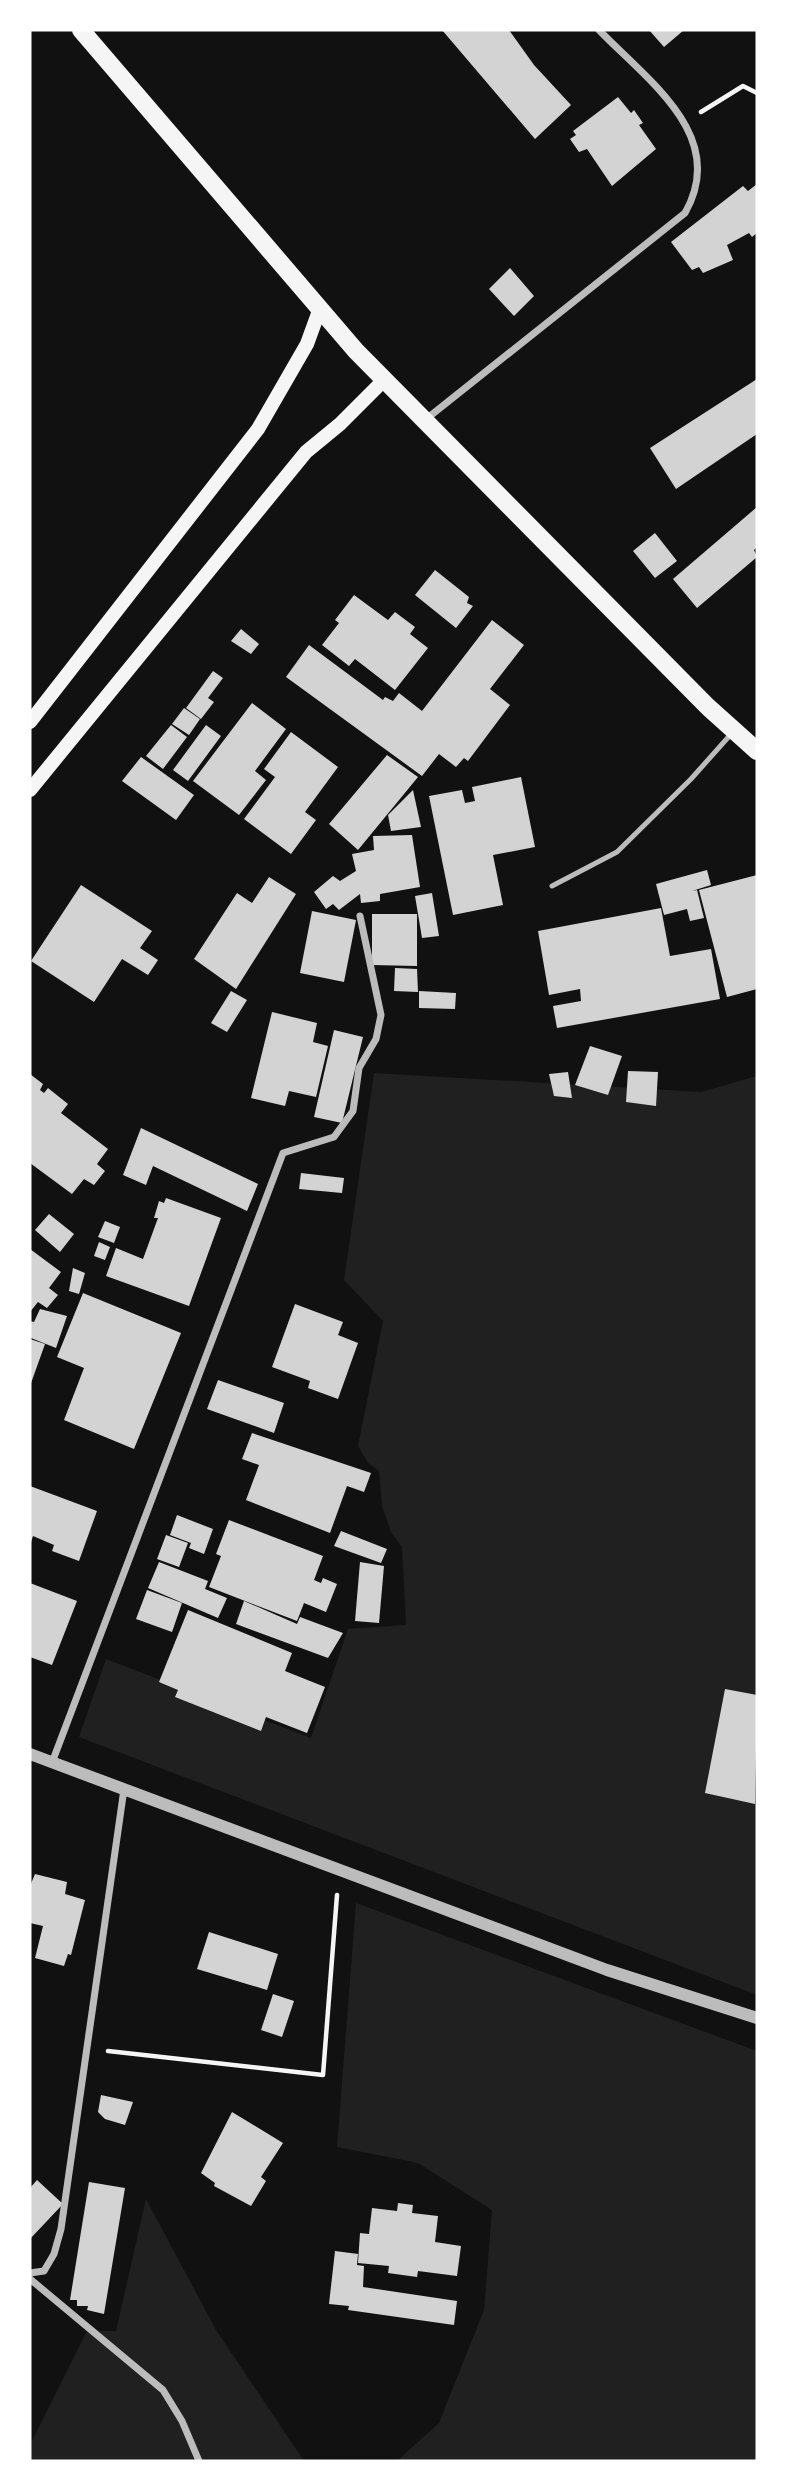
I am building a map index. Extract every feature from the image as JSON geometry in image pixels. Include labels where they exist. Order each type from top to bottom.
[{"type":"main road","points":[[80,30],[319,311],[423,421],[757,751]]},
{"type":"main road","points":[[30,722],[258,429],[307,344],[319,311]]},
{"type":"main road","points":[[30,790],[306,452],[340,424],[385,379]]},
{"type":"street","points":[[423,421],[685,213],[697,193],[697,151],[687,121],[599,30]]},
{"type":"street","points":[[53,1760],[283,1153],[334,1137],[353,1111],[359,1068],[376,1039],[381,1015],[360,916]]},
{"type":"street","points":[[30,1754],[53,1760],[607,1970],[757,2018]]},
{"type":"street","points":[[30,2273],[44,2271],[54,2254],[61,2229],[124,1789]]},
{"type":"street","points":[[30,2279],[163,2390],[182,2421],[199,2461]]},
{"type":"lane","points":[[552,886],[617,852],[691,779],[734,730]]},
{"type":"path","points":[[687,121],[743,86],[757,93]]},
{"type":"path","points":[[86,2049],[323,2075],[338,1869]]},
{"type":"shaded area","points":[[374,1073],[701,1092],[757,1076],[757,1995],[79,1737],[106,1659],[311,1738],[348,1629],[406,1625],[402,1547],[391,1532],[382,1506],[379,1471],[368,1463],[358,1446],[383,1321],[344,1280]]},
{"type":"shaded area","points":[[356,1903],[757,2051],[757,2461],[391,2461],[398,2460],[439,2423],[484,2310],[492,2210],[418,2163],[337,2147]]},
{"type":"shaded area","points":[[146,2199],[216,2330],[304,2461],[30,2461],[30,2445],[87,2331],[116,2331]]},
{"type":"building","points":[[442,30],[509,30],[534,65],[571,105],[535,139]]},
{"type":"building","points":[[649,30],[684,30],[664,47]]},
{"type":"building","points":[[618,97],[631,113],[634,110],[643,123],[639,125],[656,149],[612,186],[587,149],[579,152],[570,139],[576,135],[573,131]]},
{"type":"building","points":[[757,184],[757,233],[752,237],[749,233],[727,245],[733,260],[703,273],[699,267],[692,270],[671,242],[743,186],[748,191]]},
{"type":"building","points":[[510,268],[534,296],[514,316],[489,289]]},
{"type":"building","points":[[757,379],[757,434],[676,489],[650,448]]},
{"type":"building","points":[[757,507],[757,547],[754,550],[757,557],[697,608],[673,579]]},
{"type":"building","points":[[655,533],[677,561],[655,578],[633,551]]},
{"type":"building","points":[[435,570],[469,597],[467,603],[473,606],[456,628],[415,595]]},
{"type":"building","points":[[354,595],[388,620],[395,612],[415,627],[410,634],[428,648],[395,690],[355,659],[349,666],[322,645],[339,623],[335,620]]},
{"type":"building","points":[[492,620],[524,645],[490,689],[510,705],[468,761],[464,758],[456,767],[439,754],[422,776],[286,677],[309,645],[383,700],[385,697],[393,701],[399,693],[422,711]]},
{"type":"building","points":[[241,629],[259,644],[251,654],[231,641]]},
{"type":"building","points":[[213,671],[223,678],[208,698],[214,702],[201,719],[186,708]]},
{"type":"building","points":[[252,703],[286,729],[255,771],[266,780],[239,815],[193,781]]},
{"type":"building","points":[[184,708],[200,719],[189,735],[172,724]]},
{"type":"building","points":[[171,725],[187,737],[163,769],[146,756]]},
{"type":"building","points":[[206,725],[221,736],[188,781],[173,770]]},
{"type":"building","points":[[291,732],[338,767],[305,812],[316,820],[291,854],[244,819],[275,777],[264,769]]},
{"type":"building","points":[[387,755],[418,777],[358,850],[329,824]]},
{"type":"building","points":[[141,757],[194,795],[176,820],[122,781]]},
{"type":"building","points":[[521,777],[535,847],[493,855],[503,905],[453,915],[429,796],[462,790],[465,803],[475,801],[472,787]]},
{"type":"building","points":[[413,790],[421,827],[391,831],[388,815]]},
{"type":"building","points":[[412,835],[420,887],[380,894],[380,901],[361,903],[360,894],[339,910],[333,904],[326,909],[314,892],[333,876],[340,881],[356,871],[352,854],[374,850],[373,836]]},
{"type":"building","points":[[707,870],[711,885],[692,891],[697,890],[704,918],[690,921],[687,909],[664,915],[656,884]]},
{"type":"building","points":[[757,875],[757,989],[727,997],[699,890]]},
{"type":"building","points":[[269,877],[296,894],[236,989],[194,959],[237,893],[252,903]]},
{"type":"building","points":[[81,885],[152,931],[140,948],[158,960],[148,975],[122,959],[94,1002],[31,961]]},
{"type":"building","points":[[432,893],[439,936],[422,938],[415,896]]},
{"type":"building","points":[[661,908],[670,956],[711,949],[720,999],[557,1028],[553,1006],[581,1001],[580,989],[549,995],[538,931]]},
{"type":"building","points":[[312,911],[356,920],[344,982],[300,973]]},
{"type":"building","points":[[372,914],[417,914],[417,966],[372,965]]},
{"type":"building","points":[[395,968],[417,969],[418,992],[394,991]]},
{"type":"building","points":[[231,991],[247,1000],[227,1032],[211,1023]]},
{"type":"building","points":[[419,991],[456,993],[455,1009],[419,1008]]},
{"type":"building","points":[[272,1012],[317,1023],[313,1042],[328,1046],[316,1097],[289,1091],[285,1106],[251,1098]]},
{"type":"building","points":[[334,1030],[363,1037],[342,1123],[314,1117]]},
{"type":"building","points":[[590,1046],[622,1056],[608,1095],[575,1085]]},
{"type":"building","points":[[628,1071],[658,1072],[656,1106],[626,1102]]},
{"type":"building","points":[[568,1072],[572,1098],[554,1096],[549,1074]]},
{"type":"building","points":[[30,1074],[43,1084],[40,1090],[44,1093],[48,1088],[68,1104],[61,1113],[108,1149],[97,1164],[105,1171],[94,1185],[84,1179],[72,1194],[30,1163]]},
{"type":"building","points":[[141,1128],[258,1184],[247,1211],[153,1166],[146,1185],[123,1175]]},
{"type":"building","points":[[301,1173],[344,1178],[342,1193],[299,1189]]},
{"type":"building","points":[[166,1198],[221,1218],[189,1306],[106,1276],[116,1248],[143,1259],[158,1218],[154,1218],[159,1201],[164,1203]]},
{"type":"building","points":[[49,1214],[74,1234],[60,1252],[35,1230]]},
{"type":"building","points":[[105,1221],[120,1227],[114,1243],[98,1237]]},
{"type":"building","points":[[99,1242],[110,1247],[105,1260],[94,1256]]},
{"type":"building","points":[[30,1249],[61,1272],[49,1288],[58,1295],[47,1308],[38,1302],[30,1312]]},
{"type":"building","points":[[73,1268],[85,1273],[79,1294],[69,1291]]},
{"type":"building","points":[[83,1293],[181,1333],[134,1449],[64,1420],[84,1368],[57,1357]]},
{"type":"building","points":[[295,1304],[343,1322],[338,1335],[358,1343],[338,1399],[308,1388],[310,1381],[272,1367]]},
{"type":"building","points":[[40,1309],[67,1316],[56,1348],[31,1338],[30,1321],[34,1322]]},
{"type":"building","points":[[30,1339],[45,1344],[30,1386]]},
{"type":"building","points":[[218,1380],[284,1403],[274,1433],[207,1409]]},
{"type":"building","points":[[252,1433],[371,1473],[364,1492],[347,1486],[330,1533],[246,1500],[259,1465],[242,1459]]},
{"type":"building","points":[[30,1486],[97,1511],[79,1561],[52,1551],[54,1545],[33,1536],[30,1545]]},
{"type":"building","points":[[177,1515],[213,1529],[204,1554],[189,1548],[191,1543],[170,1535]]},
{"type":"building","points":[[229,1520],[323,1556],[314,1580],[321,1583],[323,1578],[337,1584],[326,1612],[304,1603],[297,1621],[209,1587],[221,1556],[216,1554]]},
{"type":"building","points":[[341,1531],[387,1549],[381,1563],[334,1546]]},
{"type":"building","points":[[166,1535],[188,1543],[179,1567],[157,1559]]},
{"type":"building","points":[[159,1562],[208,1581],[205,1589],[227,1598],[218,1618],[148,1588]]},
{"type":"building","points":[[360,1562],[384,1566],[379,1623],[355,1621]]},
{"type":"building","points":[[30,1583],[77,1601],[52,1665],[30,1657]]},
{"type":"building","points":[[147,1590],[182,1603],[172,1632],[136,1619]]},
{"type":"building","points":[[244,1601],[297,1624],[300,1617],[343,1633],[328,1658],[236,1624]]},
{"type":"building","points":[[188,1610],[292,1653],[285,1671],[325,1687],[307,1733],[266,1717],[261,1731],[175,1697],[178,1690],[159,1682]]},
{"type":"building","points":[[725,1689],[757,1695],[755,1804],[705,1793]]},
{"type":"building","points":[[35,1874],[67,1882],[65,1894],[85,1900],[71,1955],[68,1954],[64,1966],[35,1958],[43,1926],[30,1923],[30,1886]]},
{"type":"building","points":[[209,1932],[278,1954],[267,1990],[197,1969]]},
{"type":"building","points":[[273,1994],[294,2001],[282,2037],[261,2030]]},
{"type":"building","points":[[101,2095],[133,2102],[125,2125],[105,2119],[98,2112]]},
{"type":"building","points":[[232,2112],[283,2143],[261,2177],[266,2181],[251,2206],[214,2186],[215,2183],[201,2173]]},
{"type":"building","points":[[37,2180],[63,2204],[30,2239],[30,2188]]},
{"type":"building","points":[[89,2182],[125,2188],[104,2314],[87,2310],[88,2306],[77,2306],[77,2300],[70,2300]]},
{"type":"building","points":[[398,2203],[413,2205],[412,2213],[438,2216],[435,2242],[461,2246],[457,2276],[418,2271],[417,2277],[388,2273],[389,2266],[358,2263],[360,2233],[369,2234],[372,2208],[397,2211]]},
{"type":"building","points":[[335,2251],[358,2254],[357,2265],[364,2266],[363,2287],[457,2301],[454,2325],[348,2310],[349,2306],[329,2304]]}]
